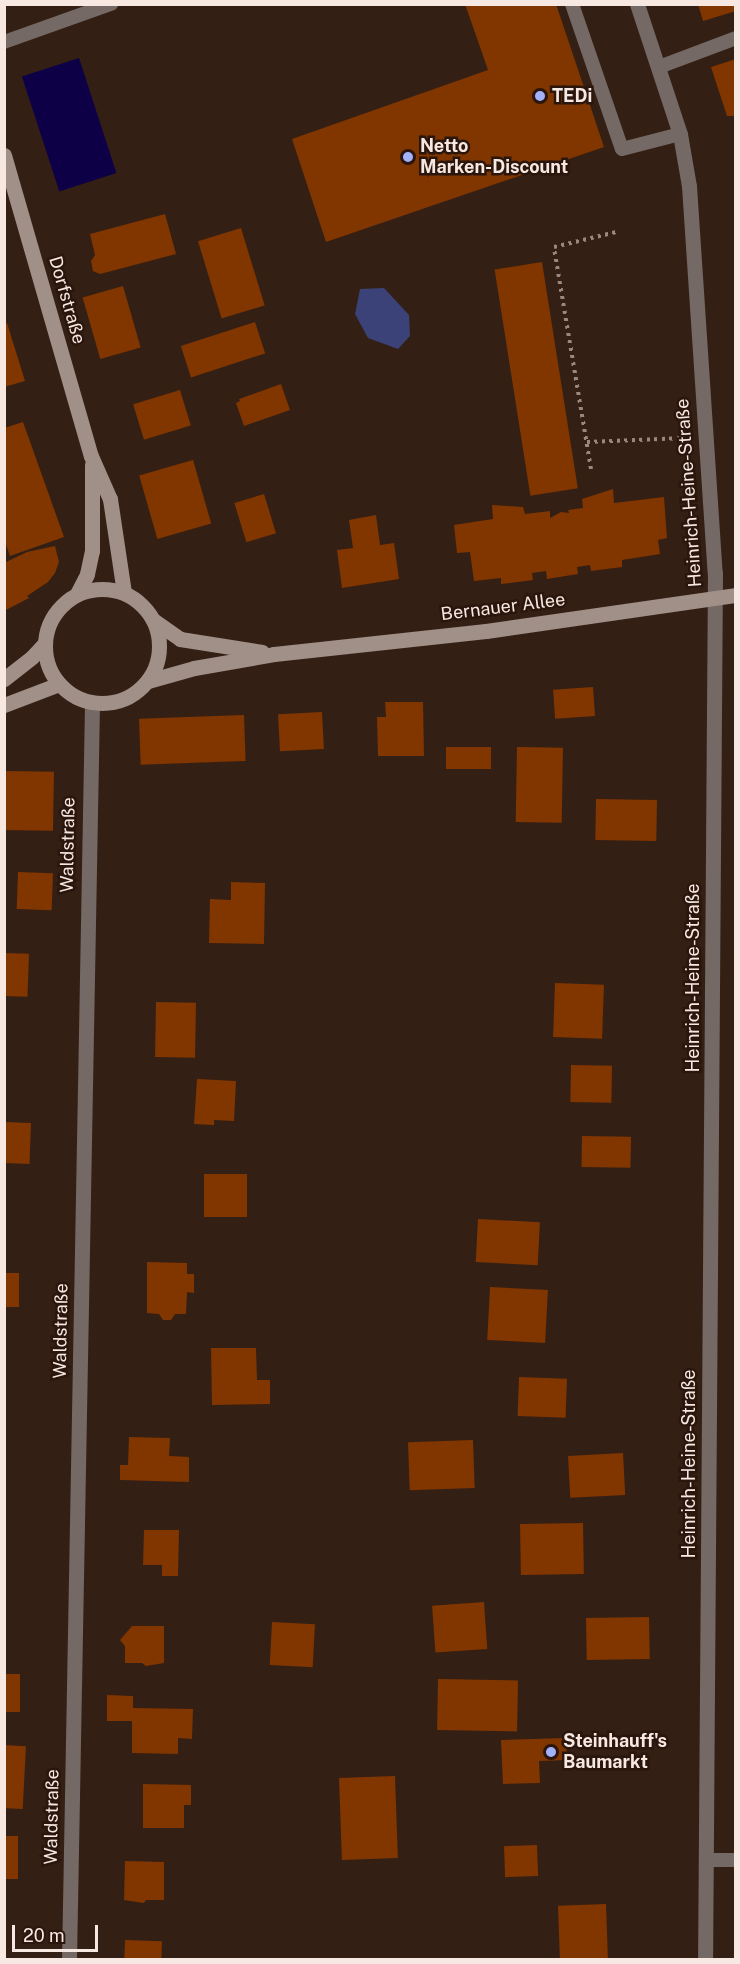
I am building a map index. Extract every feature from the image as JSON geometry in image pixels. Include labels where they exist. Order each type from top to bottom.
[{"type":"main road","name":"Dorfstraße","points":[[4,155],[91,456],[110,499],[124,593]]},
{"type":"main road","name":"Dorfstraße","points":[[77,594],[87,574],[92,550],[91,456]]},
{"type":"main road","points":[[4,679],[32,657],[45,642],[54,614],[77,594],[109,589],[124,593],[141,604],[153,620],[159,635],[159,651],[156,667],[148,681],[136,692],[122,700],[92,703],[73,695],[59,684],[51,672],[45,642]]},
{"type":"main road","name":"Bernauer Allee","points":[[148,681],[194,668],[274,654],[486,631],[735,595]]},
{"type":"main road","name":"Bernauer Allee","points":[[153,620],[180,639],[274,654]]},
{"type":"main road","points":[[4,705],[59,684]]},
{"type":"street","name":"Heinrich-Heine-Straße","points":[[637,4],[680,134],[689,186],[715,597],[705,1959]]},
{"type":"street","name":"Waldstraße","points":[[69,1959],[92,703]]},
{"type":"lane","points":[[4,42],[111,4]]},
{"type":"lane","points":[[572,4],[622,149],[680,134]]},
{"type":"lane","points":[[659,67],[735,38]]},
{"type":"lane","points":[[706,1860],[735,1860]]},
{"type":"path","points":[[591,469],[554,247],[616,232]]},
{"type":"path","points":[[587,442],[705,437]]},
{"type":"shaded area","points":[[79,58],[116,173],[59,192],[22,77]]},
{"type":"shaded area","points":[[384,288],[409,315],[410,336],[398,349],[368,338],[355,314],[360,289]]},
{"type":"building","points":[[465,4],[556,4],[604,147],[326,242],[292,139],[488,70]]},
{"type":"building","points":[[698,4],[736,4],[736,11],[703,21]]},
{"type":"building","points":[[736,59],[736,116],[727,116],[711,67]]},
{"type":"building","points":[[165,214],[176,254],[100,274],[93,271],[91,261],[95,255],[90,234]]},
{"type":"building","points":[[241,228],[265,305],[222,319],[198,241]]},
{"type":"building","points":[[542,262],[578,488],[530,496],[495,270]]},
{"type":"building","points":[[123,286],[141,348],[100,359],[83,298]]},
{"type":"building","points":[[255,322],[265,353],[191,377],[181,346]]},
{"type":"building","points":[[7,323],[25,381],[4,387],[4,324]]},
{"type":"building","points":[[281,384],[290,410],[244,426],[236,403],[240,401],[239,399]]},
{"type":"building","points":[[180,390],[191,425],[144,440],[133,404]]},
{"type":"building","points":[[23,422],[64,537],[10,556],[4,539],[4,428]]},
{"type":"building","points":[[193,460],[211,523],[157,539],[139,475]]},
{"type":"building","points":[[613,489],[614,503],[664,497],[667,538],[658,540],[660,554],[622,560],[622,567],[591,571],[590,565],[577,567],[578,574],[547,579],[546,571],[532,573],[533,580],[501,584],[501,578],[474,581],[470,552],[457,553],[454,525],[493,519],[492,505],[523,507],[525,514],[550,511],[550,518],[561,512],[569,513],[568,510],[583,508],[582,499]]},
{"type":"building","points":[[264,494],[276,533],[246,542],[234,503]]},
{"type":"building","points":[[376,515],[380,545],[394,543],[399,579],[342,588],[337,550],[353,548],[349,520]]},
{"type":"building","points":[[55,546],[59,562],[48,582],[27,596],[29,598],[4,611],[4,563],[27,552]]},
{"type":"building","points":[[593,687],[595,716],[555,719],[553,690]]},
{"type":"building","points":[[385,702],[423,702],[424,756],[378,756],[377,717],[386,717]]},
{"type":"building","points":[[322,712],[324,749],[280,751],[278,714]]},
{"type":"building","points":[[244,715],[246,761],[141,765],[139,719]]},
{"type":"building","points":[[446,747],[491,747],[491,769],[446,769]]},
{"type":"building","points":[[517,747],[563,748],[562,823],[516,822]]},
{"type":"building","points":[[4,771],[54,772],[53,831],[4,830]]},
{"type":"building","points":[[596,799],[657,800],[656,841],[595,840]]},
{"type":"building","points":[[18,872],[53,873],[52,910],[17,909]]},
{"type":"building","points":[[231,882],[265,883],[264,944],[209,943],[210,899],[231,900]]},
{"type":"building","points":[[4,953],[29,954],[27,997],[4,996]]},
{"type":"building","points":[[555,983],[604,985],[602,1039],[553,1037]]},
{"type":"building","points":[[156,1002],[196,1003],[195,1058],[155,1057]]},
{"type":"building","points":[[571,1065],[612,1066],[611,1103],[570,1102]]},
{"type":"building","points":[[197,1079],[236,1081],[234,1121],[214,1120],[214,1125],[194,1124]]},
{"type":"building","points":[[4,1122],[31,1123],[30,1164],[4,1163]]},
{"type":"building","points":[[582,1136],[631,1137],[630,1168],[581,1167]]},
{"type":"building","points":[[204,1174],[247,1174],[247,1217],[204,1217]]},
{"type":"building","points":[[478,1219],[540,1222],[538,1265],[476,1262]]},
{"type":"building","points":[[147,1262],[187,1263],[187,1274],[194,1274],[194,1293],[187,1292],[186,1314],[175,1314],[171,1320],[163,1320],[159,1314],[147,1313]]},
{"type":"building","points":[[4,1273],[19,1273],[19,1307],[4,1307]]},
{"type":"building","points":[[490,1287],[548,1290],[545,1343],[487,1340]]},
{"type":"building","points":[[211,1348],[256,1348],[257,1380],[270,1380],[270,1404],[212,1405]]},
{"type":"building","points":[[519,1377],[567,1379],[566,1418],[518,1416]]},
{"type":"building","points":[[129,1437],[170,1438],[169,1456],[189,1457],[189,1482],[120,1480],[120,1465],[128,1465]]},
{"type":"building","points":[[473,1440],[475,1488],[410,1490],[408,1442]]},
{"type":"building","points":[[623,1453],[625,1495],[570,1498],[568,1456]]},
{"type":"building","points":[[583,1523],[584,1574],[521,1575],[520,1524]]},
{"type":"building","points":[[144,1530],[179,1530],[178,1576],[162,1576],[162,1565],[143,1565]]},
{"type":"building","points":[[484,1602],[487,1649],[435,1653],[432,1606]]},
{"type":"building","points":[[649,1617],[650,1659],[587,1660],[586,1618]]},
{"type":"building","points":[[272,1622],[315,1624],[313,1667],[270,1665]]},
{"type":"building","points":[[132,1626],[164,1626],[164,1663],[146,1666],[142,1663],[125,1663],[125,1646],[120,1640]]},
{"type":"building","points":[[4,1674],[20,1674],[20,1712],[4,1712]]},
{"type":"building","points":[[438,1679],[518,1680],[517,1731],[437,1730]]},
{"type":"building","points":[[107,1695],[133,1696],[133,1708],[193,1709],[192,1739],[178,1738],[178,1754],[132,1753],[132,1721],[107,1721]]},
{"type":"building","points":[[566,1738],[567,1760],[539,1761],[540,1783],[503,1784],[501,1740]]},
{"type":"building","points":[[4,1745],[26,1746],[23,1809],[4,1808]]},
{"type":"building","points":[[395,1776],[398,1858],[342,1860],[339,1778]]},
{"type":"building","points":[[143,1784],[191,1785],[191,1805],[184,1805],[184,1828],[143,1828]]},
{"type":"building","points":[[4,1836],[18,1836],[18,1879],[4,1879]]},
{"type":"building","points":[[537,1845],[538,1876],[505,1877],[504,1846]]},
{"type":"building","points":[[125,1861],[164,1862],[164,1900],[146,1900],[144,1903],[124,1900]]},
{"type":"building","points":[[606,1904],[608,1960],[560,1960],[558,1906]]},
{"type":"building","points":[[125,1940],[162,1941],[161,1960],[124,1960]]},
{"type":"place","name":"TEDi","points":[[540,96]]},
{"type":"place","name":"Netto Marken-Discount","points":[[408,157]]},
{"type":"place","name":"Steinhauff's Baumarkt","points":[[551,1752]]}]
